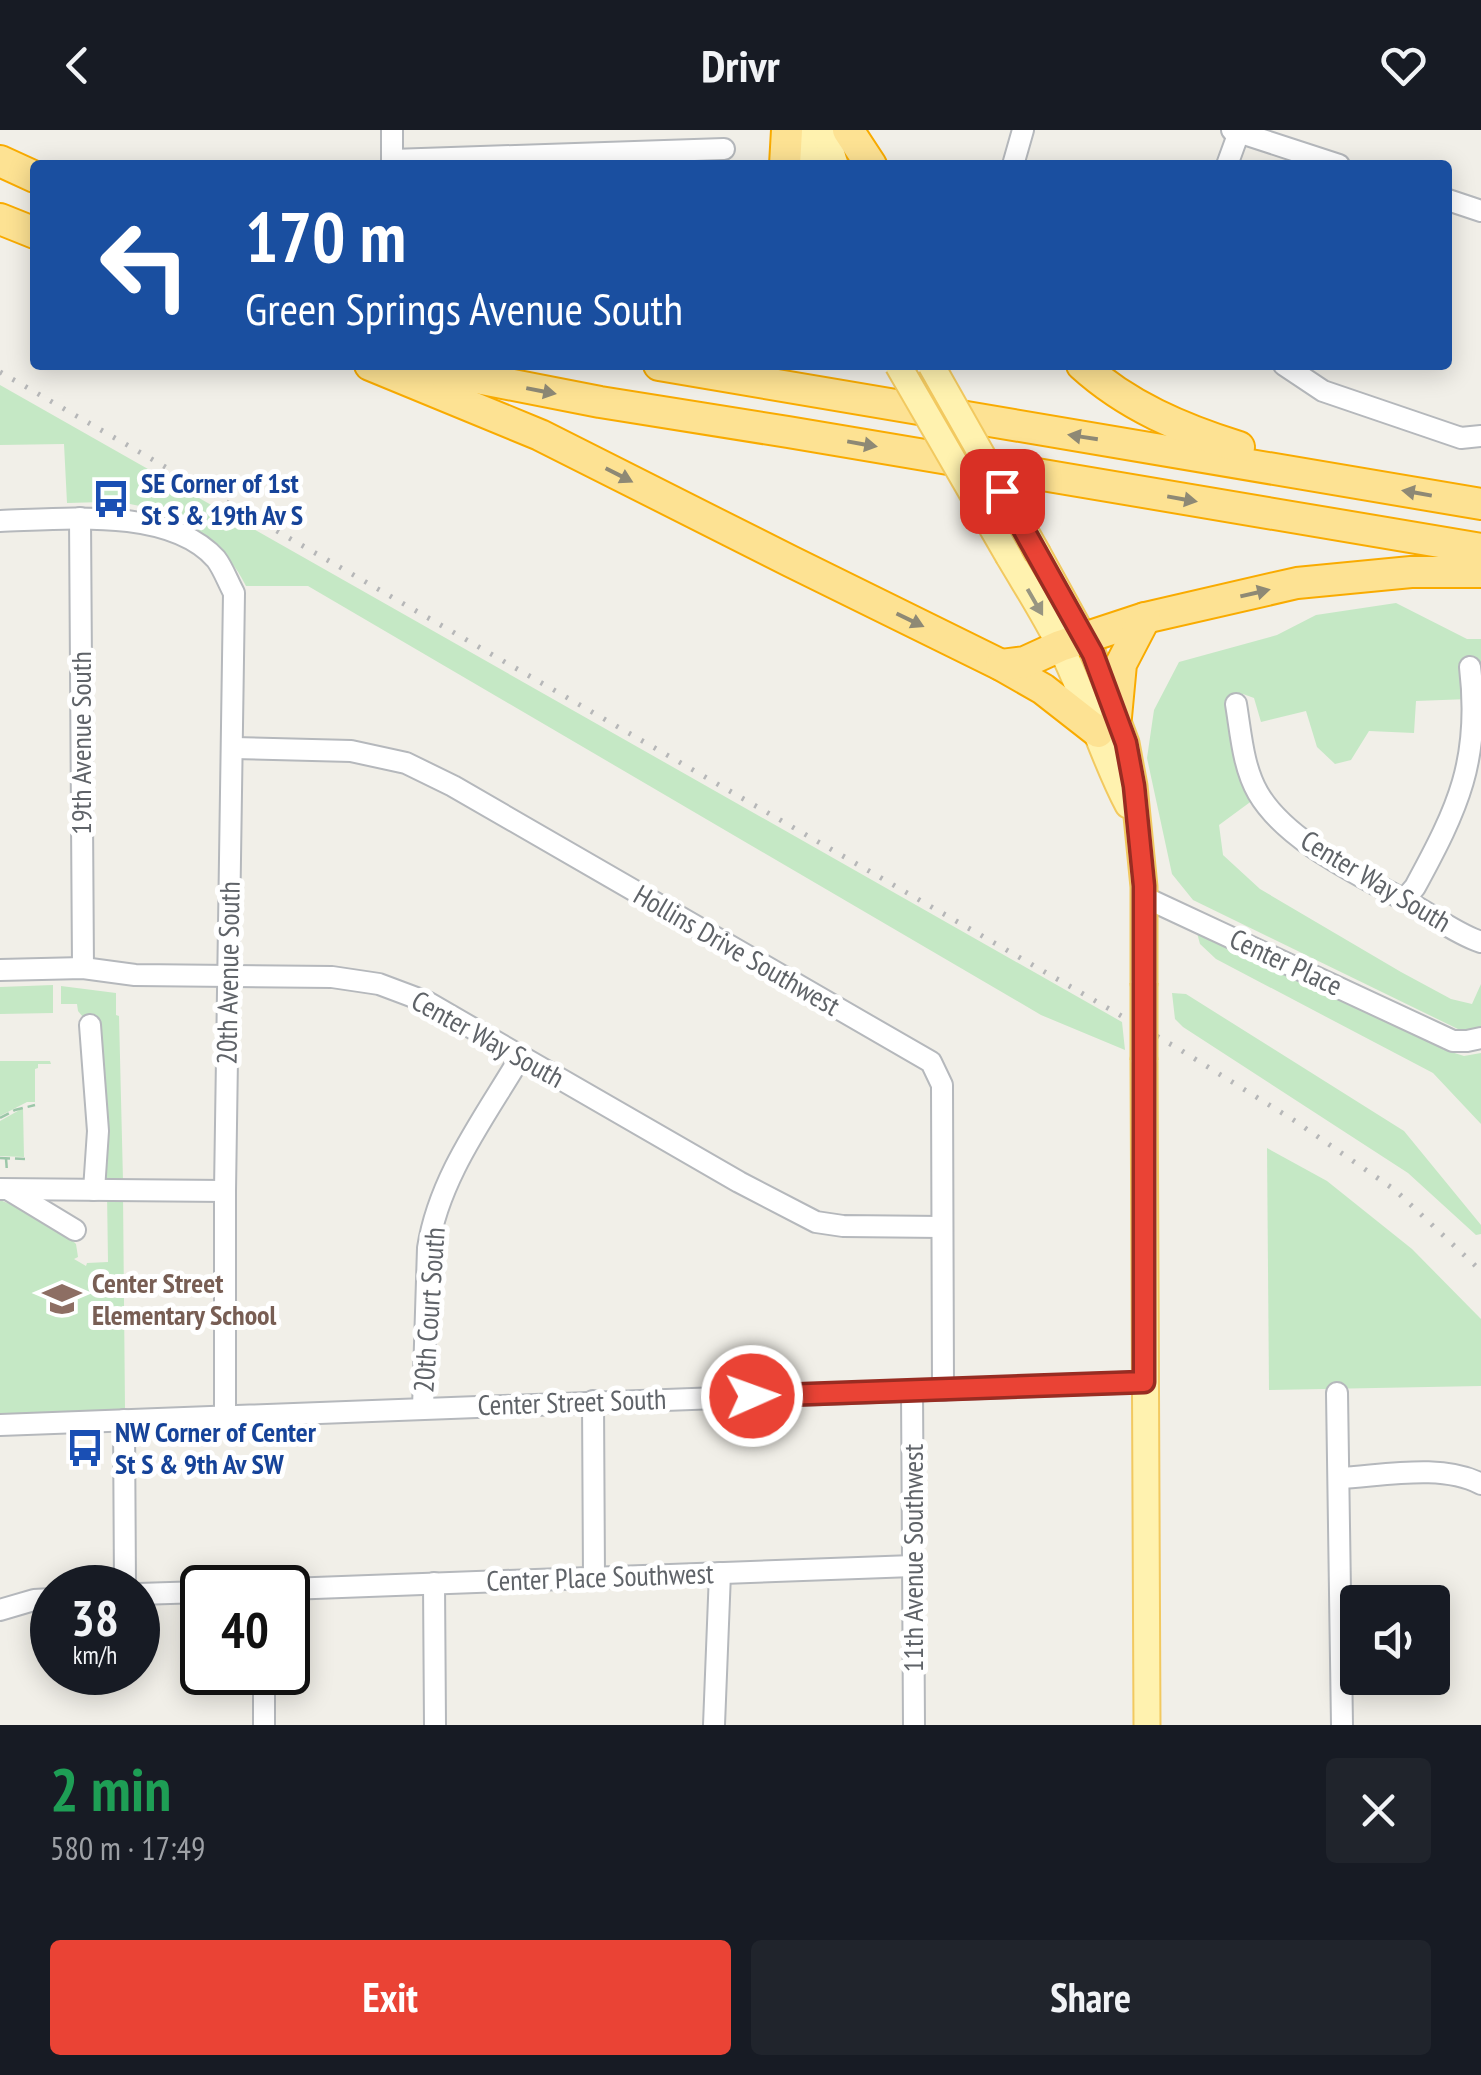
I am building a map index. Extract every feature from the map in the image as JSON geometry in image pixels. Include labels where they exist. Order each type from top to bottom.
[{"type":"highway","points":[[785,160],[786,130]]},
{"type":"highway","points":[[848,130],[868,160]]},
{"type":"highway","points":[[0,161],[30,175]]},
{"type":"highway","points":[[0,219],[30,231]]},
{"type":"highway","points":[[382,370],[540,435],[1001,664],[1107,724],[1121,664],[1145,618]]},
{"type":"highway","points":[[437,370],[600,402],[1481,550]]},
{"type":"highway","points":[[689,370],[1481,504]]},
{"type":"highway","points":[[1088,370],[1135,404],[1192,432],[1352,482]]},
{"type":"highway","points":[[1001,664],[1025,662],[1145,618],[1298,583],[1411,572],[1481,572]]},
{"type":"main road","points":[[800,130],[809,160]]},
{"type":"main road","points":[[825,130],[834,160]]},
{"type":"main road","points":[[901,370],[1010,557],[1073,642]]},
{"type":"main road","points":[[934,370],[1038,554],[1107,724],[1126,743],[1134,786],[1144,896],[1147,1725]]},
{"type":"street","points":[[392,130],[392,160],[724,148]]},
{"type":"street","points":[[1014,160],[1023,130]]},
{"type":"street","points":[[1228,160],[1236,131],[1325,160]]},
{"type":"street","points":[[1452,201],[1481,211]]},
{"type":"street","points":[[1292,370],[1323,391],[1461,438],[1481,436]]},
{"type":"street","points":[[0,521],[80,518]]},
{"type":"street","name":"20th Avenue South","points":[[80,518],[146,522],[197,543],[217,560],[234,594],[225,1417]]},
{"type":"street","name":"19th Avenue South","points":[[80,518],[83,968]]},
{"type":"street","points":[[1404,900],[1470,786],[1481,716],[1470,667]]},
{"type":"street","name":"Center Way South","points":[[1236,704],[1251,780],[1260,797],[1290,830],[1481,942]]},
{"type":"street","name":"Hollins Drive Southwest","points":[[233,748],[351,751],[406,763],[453,786],[931,1062],[942,1084],[943,1390]]},
{"type":"street","name":"Center Place","points":[[1144,896],[1453,1040],[1481,1038]]},
{"type":"street","name":"Center Way South","points":[[0,970],[83,968],[135,975],[332,977],[379,984],[427,1002],[739,1182],[816,1222],[843,1226],[942,1226]]},
{"type":"street","points":[[90,1025],[98,1131],[94,1190]]},
{"type":"street","name":"20th Court South","points":[[423,1408],[431,1229],[450,1175],[522,1056]]},
{"type":"street","points":[[4,1189],[225,1191]]},
{"type":"street","points":[[4,1189],[75,1230]]},
{"type":"street","name":"Center Street South","points":[[0,1425],[1144,1382]]},
{"type":"street","name":"11th Avenue Southwest","points":[[912,1390],[914,1725]]},
{"type":"street","points":[[1337,1392],[1342,1725]]},
{"type":"street","points":[[592,1401],[594,1578]]},
{"type":"street","points":[[124,1420],[125,1565]]},
{"type":"street","points":[[1339,1478],[1444,1473],[1466,1476],[1481,1484]]},
{"type":"street","name":"Center Place Southwest","points":[[310,1588],[913,1566]]},
{"type":"street","points":[[714,1725],[720,1573]]},
{"type":"street","points":[[434,1583],[435,1725]]},
{"type":"street","points":[[0,1610],[30,1601]]},
{"type":"street","points":[[264,1695],[264,1725]]},
{"type":"path","points":[[0,1118],[35,1105]]},
{"type":"path","points":[[0,1158],[24,1159]]},
{"type":"green space","points":[[0,385],[1122,1022],[1125,1050],[1041,1015],[308,586],[246,586],[213,543],[182,522],[148,508],[122,503],[67,503],[64,444],[0,445]]},
{"type":"green space","points":[[1396,603],[1467,639],[1481,639],[1481,681],[1475,665],[1459,666],[1469,699],[1416,701],[1414,733],[1369,731],[1351,760],[1335,764],[1317,747],[1306,711],[1261,722],[1254,698],[1243,694],[1230,699],[1235,763],[1253,800],[1219,825],[1223,855],[1260,889],[1451,999],[1472,1004],[1481,984],[1481,1029],[1462,1031],[1193,900],[1172,874],[1147,758],[1154,710],[1179,662],[1277,635],[1316,615]]},
{"type":"green space","points":[[1200,930],[1445,1050],[1464,1056],[1481,1053],[1481,1124],[1433,1073],[1216,959],[1200,944]]},
{"type":"green space","points":[[53,985],[53,1013],[0,1014],[0,987]]},
{"type":"green space","points":[[61,986],[116,993],[123,1181],[102,1178],[98,1016],[83,1017],[77,1004],[61,1004]]},
{"type":"green space","points":[[1172,993],[1186,994],[1404,1131],[1481,1225],[1481,1234],[1476,1235],[1408,1173],[1183,1027],[1175,1019]]},
{"type":"green space","points":[[0,1061],[51,1064],[38,1064],[35,1069],[35,1102],[0,1116]]},
{"type":"green space","points":[[23,1108],[24,1157],[0,1156],[0,1121]]},
{"type":"green space","points":[[1267,1148],[1327,1181],[1412,1249],[1481,1319],[1481,1386],[1269,1390]]},
{"type":"green space","points":[[107,1192],[123,1194],[125,1409],[0,1415],[0,1200],[65,1233],[76,1244],[78,1257],[74,1259],[86,1266],[108,1262]]},
{"type":"railway","points":[[0,372],[1179,1049],[1295,1121],[1395,1190],[1481,1271]]},
{"type":"place","name":"SE Corner of 1st St S & 19th Av S","points":[[111,499]]},
{"type":"place","name":"Center Street Elementary School","points":[[62,1299]]},
{"type":"place","name":"NW Corner of Center St S & 9th Av SW","points":[[85,1448]]},
{"type":"route","points":[[752,1396],[1144,1382],[1144,886],[1134,786],[1126,743],[1093,654],[1002,491]]}]
